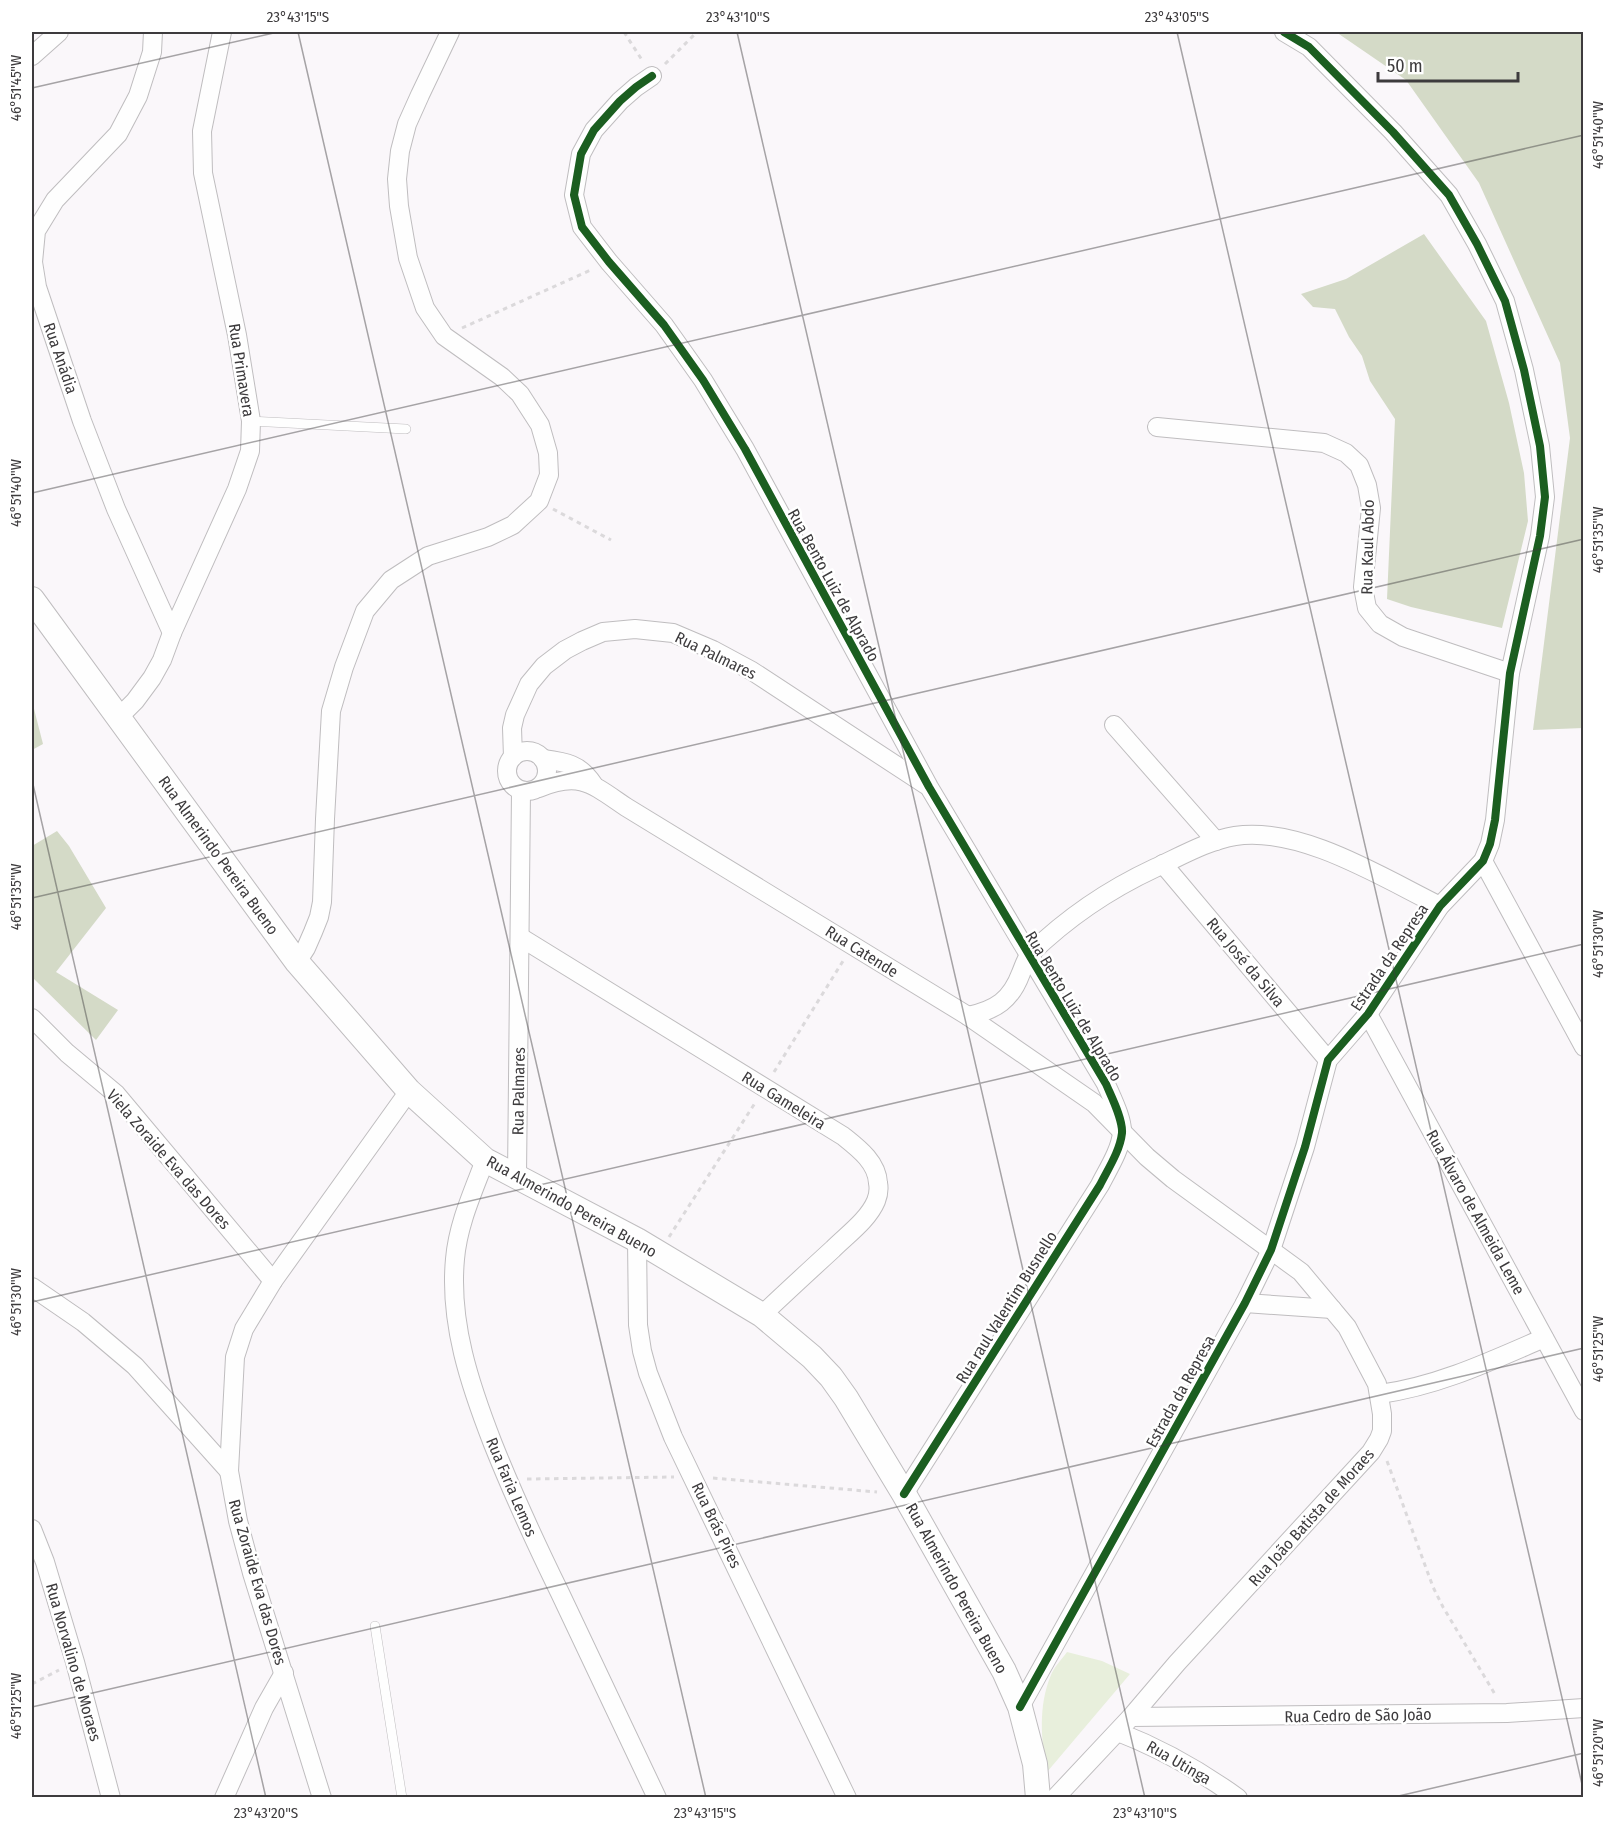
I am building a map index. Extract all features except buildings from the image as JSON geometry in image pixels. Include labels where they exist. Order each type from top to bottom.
[{"type":"main road","name":"Rua Almerindo Pereira Bueno","points":[[32,599],[297,962],[409,1091],[485,1160],[637,1240],[762,1315],[812,1357],[831,1377],[904,1494],[1004,1671],[1020,1707],[1035,1764],[1038,1797]]},
{"type":"street","points":[[32,56],[59,32]]},
{"type":"street","name":"Rua Anádia","points":[[153,32],[152,52],[138,96],[118,134],[55,200],[36,231],[33,261],[37,287],[82,421],[116,509],[172,633]]},
{"type":"street","name":"Rua Primavera","points":[[119,717],[135,701],[162,660],[237,489],[250,451],[251,421],[237,335],[203,173],[202,131],[222,32]]},
{"type":"street","points":[[297,962],[313,932],[322,902],[331,711],[347,658],[365,611],[391,580],[407,568],[428,556],[488,537],[513,525],[539,501],[549,475],[548,453],[540,425],[520,394],[502,376],[444,336],[425,308],[408,258],[399,206],[397,179],[400,151],[407,124],[450,32]]},
{"type":"street","name":"Estrada da Represa","points":[[1020,1707],[1245,1303],[1271,1250],[1305,1147],[1328,1060],[1368,1014],[1440,906],[1483,861],[1490,844],[1495,820],[1510,673],[1540,536],[1545,497],[1540,446],[1524,370],[1505,301],[1477,244],[1449,195],[1393,132],[1309,47],[1284,32]]},
{"type":"street","name":"Rua Bento Luiz de Alprado","points":[[652,76],[620,100],[594,130],[581,154],[574,195],[582,227],[664,325],[703,380],[745,449],[929,787],[1106,1084],[1118,1113],[1122,1131]]},
{"type":"street","name":"Rua Kaul Abdo","points":[[1157,427],[1324,444],[1346,453],[1359,465],[1367,486],[1371,508],[1363,587],[1367,608],[1380,624],[1403,637],[1510,673]]},
{"type":"street","name":"Rua Palmares","points":[[543,759],[547,770],[546,777],[530,789],[515,788],[507,776],[509,762],[513,757],[512,728],[515,715],[529,684],[544,666],[565,650],[603,632],[635,629],[672,633],[712,650],[752,671],[929,787]]},
{"type":"street","points":[[1114,725],[1216,841]]},
{"type":"street","points":[[513,757],[518,753],[531,752],[543,759]]},
{"type":"street","name":"Rua Catende","points":[[543,759],[564,762],[577,767],[593,784],[626,807],[968,1016],[1094,1103],[1122,1131]]},
{"type":"street","name":"Rua Catende","points":[[530,789],[555,781],[575,780],[593,784]]},
{"type":"street","name":"Rua Palmares","points":[[517,1176],[520,937],[530,789]]},
{"type":"street","points":[[968,1016],[984,1013],[999,1005],[1013,992],[1028,955],[1089,905],[1132,879],[1216,841],[1236,836],[1261,835],[1328,851],[1440,906]]},
{"type":"street","points":[[1483,861],[1584,1047]]},
{"type":"street","name":"Rua José da Silva","points":[[1164,864],[1328,1060]]},
{"type":"street","name":"Rua Gameleira","points":[[520,937],[843,1136],[857,1147],[872,1164],[878,1181],[878,1192],[876,1201],[869,1212],[762,1315]]},
{"type":"street","name":"Rua Álvaro de Almeida Leme","points":[[1368,1014],[1584,1411]]},
{"type":"street","name":"Viela Zoraide Eva das Dores","points":[[32,1018],[67,1053],[116,1094],[273,1281]]},
{"type":"street","name":"Rua Zoraide Eva das Dores","points":[[322,1797],[238,1521],[229,1471],[235,1357],[244,1329],[273,1281],[409,1091]]},
{"type":"street","name":"Rua João Batista de Moraes","points":[[1055,1797],[1118,1732],[1177,1663],[1371,1452],[1382,1431],[1380,1394],[1362,1352],[1347,1327],[1301,1272],[1173,1179],[1122,1131]]},
{"type":"street","name":"Rua raul Valentim Busnello","points":[[904,1494],[1100,1185],[1116,1154],[1122,1131]]},
{"type":"street","name":"Rua Faria Lemos","points":[[485,1160],[459,1230],[455,1258],[455,1299],[464,1358],[483,1416],[512,1490],[657,1797]]},
{"type":"street","name":"Rua Brás Pires","points":[[637,1240],[638,1325],[648,1373],[673,1437],[847,1797]]},
{"type":"street","points":[[32,1287],[84,1322],[135,1366],[229,1471]]},
{"type":"street","points":[[1245,1303],[1332,1309]]},
{"type":"street","points":[[1380,1394],[1428,1384],[1544,1338]]},
{"type":"street","name":"Rua Norvalino de Moraes","points":[[32,1529],[45,1562],[75,1662],[111,1797]]},
{"type":"street","points":[[224,1797],[264,1708],[284,1673]]},
{"type":"street","name":"Rua Cedro de São João","points":[[1131,1717],[1507,1713],[1584,1708]]},
{"type":"street","name":"Rua Utinga","points":[[1118,1732],[1148,1743],[1181,1760],[1238,1797]]},
{"type":"lane","points":[[251,421],[406,429]]},
{"type":"lane","points":[[375,1626],[402,1797]]},
{"type":"path","points":[[624,32],[652,76],[697,32]]},
{"type":"path","points":[[444,336],[609,262]]},
{"type":"path","points":[[539,501],[611,540]]},
{"type":"path","points":[[1379,1439],[1433,1587],[1507,1713]]},
{"type":"path","points":[[32,1684],[75,1662]]},
{"type":"green space","points":[[1336,32],[1583,32],[1583,728],[1533,730],[1570,438],[1560,363],[1479,183],[1406,80]]},
{"type":"green space","points":[[1424,234],[1486,321],[1509,403],[1524,473],[1528,521],[1502,628],[1411,607],[1387,599],[1395,419],[1370,381],[1362,356],[1349,337],[1335,309],[1313,307],[1301,294],[1346,279]]},
{"type":"green space","points":[[32,706],[43,744],[32,750]]},
{"type":"green space","points":[[57,831],[69,846],[106,908],[56,972],[118,1010],[96,1040],[32,977],[32,846]]},
{"type":"green space","points":[[1067,1652],[1102,1661],[1130,1674],[1047,1772],[1042,1735],[1044,1699],[1052,1672]]},
{"type":"cycle path","points":[[1020,1707],[1245,1303],[1271,1250],[1305,1147],[1328,1060],[1368,1014],[1440,906],[1483,861],[1490,844],[1495,820],[1510,673],[1540,536],[1545,497],[1540,446],[1524,370],[1505,301],[1477,244],[1449,195],[1393,132],[1309,47],[1284,32]]},
{"type":"cycle path","points":[[652,76],[620,101],[594,130],[581,154],[574,195],[582,227],[664,325],[703,380],[745,449],[929,787],[1106,1084],[1121,1121],[1122,1133],[1119,1146],[1100,1185],[904,1494]]}]
